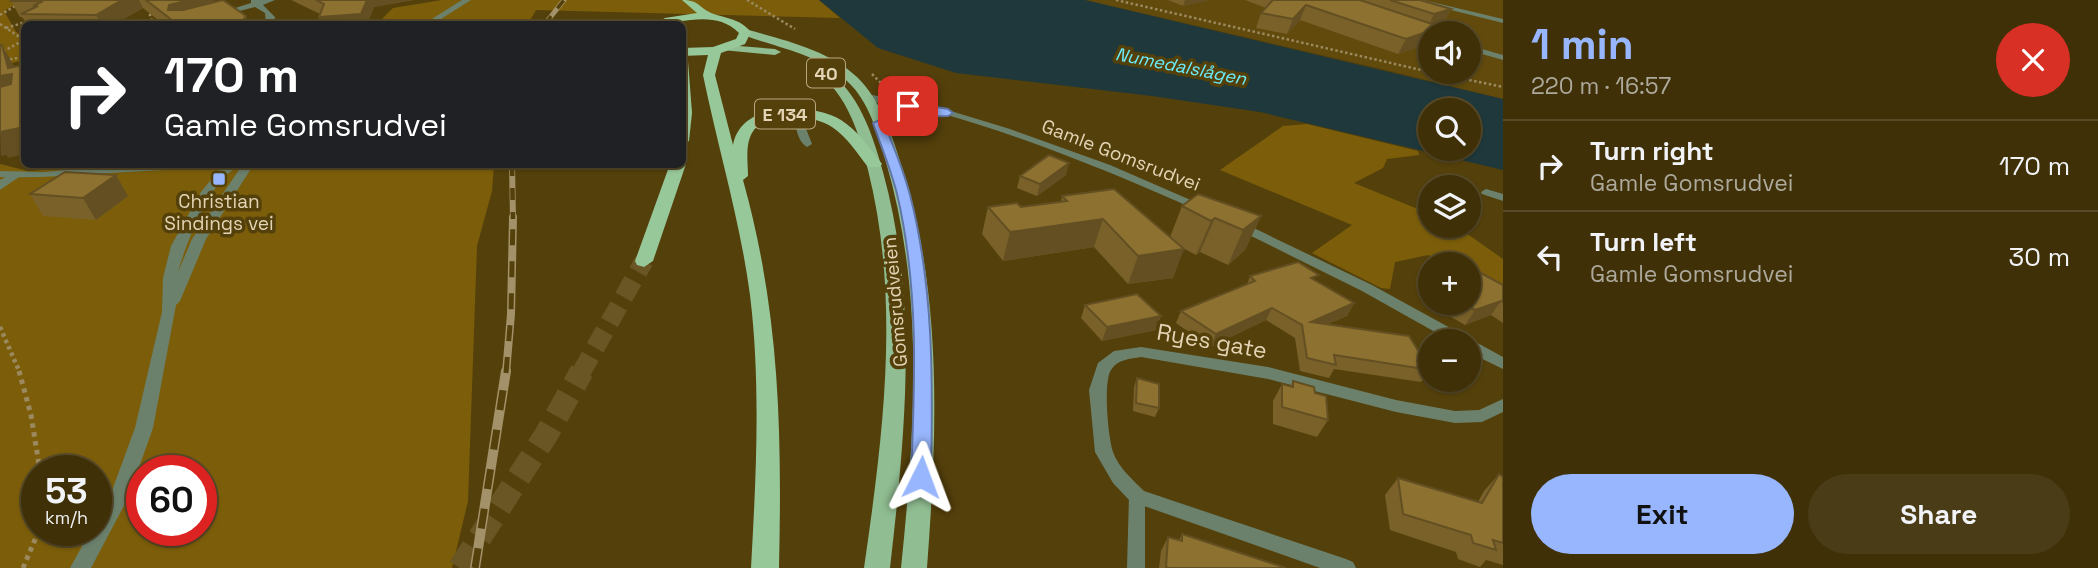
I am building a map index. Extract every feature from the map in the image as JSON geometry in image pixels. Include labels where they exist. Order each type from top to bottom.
[{"type":"highway","points":[[687,0],[710,17]]},
{"type":"highway","points":[[664,21],[672,6]]},
{"type":"highway","points":[[671,21],[687,17],[710,17],[733,22],[745,32],[741,41],[720,49],[686,52]]},
{"type":"highway","name":"E 134","points":[[720,49],[709,75],[739,194],[760,296],[767,372],[769,471],[765,568]]},
{"type":"highway","name":"E 134","points":[[739,194],[742,137],[745,131],[759,120],[771,115],[800,114],[832,121],[874,164]]},
{"type":"highway","points":[[645,261],[677,168]]},
{"type":"main road","name":"Gomsrudveien","points":[[745,32],[831,65],[849,76],[866,97],[894,163],[909,220],[923,321],[924,422],[914,568]]},
{"type":"main road","name":"Gomsrudveien","points":[[720,49],[783,54],[809,64],[834,79],[847,95],[874,164],[891,248],[897,359],[891,445],[877,568]]},
{"type":"street","points":[[207,18],[254,2],[271,0]]},
{"type":"street","points":[[433,21],[467,0]]},
{"type":"street","points":[[254,2],[268,12],[270,21]]},
{"type":"street","name":"Gamle Gomsrudvei","points":[[866,97],[948,113],[1085,160],[1220,216],[1367,288],[1440,329]]},
{"type":"street","name":"Gamle Gomsrudvei","points":[[879,123],[904,114],[948,113]]},
{"type":"street","points":[[0,174],[111,168]]},
{"type":"street","points":[[169,312],[170,278],[178,246],[207,192],[227,168]]},
{"type":"street","points":[[80,568],[119,498],[130,472],[144,428],[169,312],[199,240],[246,168]]},
{"type":"street","points":[[0,186],[15,175]]},
{"type":"street","name":"Ryes gate","points":[[1137,496],[1119,478],[1104,452],[1097,390],[1104,367],[1119,355],[1141,352],[1231,366],[1396,406],[1455,417],[1482,416],[1503,405]]},
{"type":"street","points":[[1481,352],[1503,365]]},
{"type":"street","points":[[1137,496],[1346,568]]},
{"type":"lane","points":[[1414,0],[1503,21]]},
{"type":"lane","points":[[1481,51],[1503,58]]},
{"type":"lane","points":[[800,114],[800,126],[807,144]]},
{"type":"lane","points":[[1486,192],[1503,198]]},
{"type":"lane","points":[[1136,568],[1137,496]]},
{"type":"path","points":[[0,15],[24,0]]},
{"type":"path","points":[[747,0],[754,5]]},
{"type":"path","points":[[1118,0],[1418,69]]},
{"type":"path","points":[[146,7],[152,21]]},
{"type":"path","points":[[6,28],[21,23]]},
{"type":"path","points":[[0,24],[21,38]]},
{"type":"path","points":[[0,53],[21,42]]},
{"type":"path","points":[[0,61],[21,58]]},
{"type":"path","points":[[1481,82],[1503,87]]},
{"type":"path","points":[[0,327],[10,346],[30,406],[38,455]]},
{"type":"path","points":[[23,568],[34,546]]},
{"type":"shaded area","points":[[0,0],[23,0],[4,11],[16,32],[21,34],[21,61],[0,66]]},
{"type":"shaded area","points":[[442,0],[819,0],[840,18],[536,10],[530,21],[380,21],[393,8]]},
{"type":"shaded area","points":[[1085,0],[1503,0],[1503,99],[1443,84],[1481,84],[1481,21],[1418,21],[1418,78]]},
{"type":"shaded area","points":[[1307,124],[1418,151],[1418,155],[1387,159],[1383,168],[1354,183],[1418,209],[1418,238],[1473,238],[1503,259],[1503,285],[1481,276],[1481,252],[1418,252],[1418,257],[1395,262],[1390,289],[1381,288],[1312,253],[1352,225],[1220,170],[1283,126]]},
{"type":"shaded area","points":[[0,164],[28,171],[70,168],[494,168],[492,191],[477,246],[468,501],[452,568],[0,568]]},
{"type":"water","name":"Numedalslågen","points":[[819,0],[1085,0],[1418,79],[1418,84],[1440,84],[1503,99],[1503,170],[1465,161],[1481,161],[1481,98],[1418,98],[1418,150],[1260,112],[1152,96],[956,73],[878,48]]},
{"type":"building","points":[[12,0],[122,0],[96,15],[21,14],[43,1]]},
{"type":"building","points":[[146,0],[189,0],[169,5],[168,10],[183,10],[223,0],[246,16],[242,21],[173,21]]},
{"type":"building","points":[[316,0],[367,0],[361,14],[319,17],[324,4]]},
{"type":"building","points":[[1273,0],[1360,0],[1423,21],[1418,21],[1418,35],[1406,39],[1306,5],[1293,19],[1261,13]]},
{"type":"building","points":[[1390,0],[1420,0],[1451,9],[1434,14]]},
{"type":"building","points":[[2,45],[8,68],[21,66],[21,128],[0,132],[0,87],[11,84],[12,74],[0,76]]},
{"type":"building","points":[[1049,155],[1069,163],[1040,184],[1020,176]]},
{"type":"building","points":[[65,172],[116,175],[83,198],[30,194]]},
{"type":"building","points":[[1114,189],[1184,249],[1138,256],[1103,219],[1010,232],[988,207],[1017,203],[1021,207],[1067,201],[1062,196]]},
{"type":"building","points":[[1198,194],[1261,216],[1243,230],[1215,218],[1211,221],[1182,206]]},
{"type":"building","points":[[1298,262],[1319,275],[1311,278],[1354,303],[1311,322],[1409,336],[1418,351],[1418,368],[1334,355],[1336,365],[1307,358],[1302,325],[1272,308],[1216,334],[1181,311],[1255,281],[1250,276]]},
{"type":"building","points":[[1481,273],[1503,285],[1503,302],[1481,308]]},
{"type":"building","points":[[1137,294],[1161,316],[1107,327],[1085,305]]},
{"type":"building","points":[[1137,378],[1159,384],[1159,408],[1136,403]]},
{"type":"building","points":[[1293,381],[1314,387],[1315,393],[1326,396],[1328,420],[1282,407],[1282,384],[1293,387]]},
{"type":"building","points":[[1499,474],[1503,477],[1503,543],[1493,540],[1496,550],[1473,543],[1471,535],[1403,514],[1398,478],[1482,503]]},
{"type":"building","points":[[1182,534],[1286,568],[1166,567],[1168,537],[1182,541]]},
{"type":"tunnel","points":[[581,373],[644,261]]},
{"type":"tunnel","points":[[460,568],[546,435],[582,371]]},
{"type":"railway","points":[[547,21],[564,0]]},
{"type":"railway","points":[[512,168],[513,218]]},
{"type":"railway","points":[[506,373],[511,314],[513,218]]},
{"type":"railway","points":[[475,568],[506,371]]},
{"type":"place","name":"Christian Sindings vei","points":[[219,179]]},
{"type":"route","points":[[908,106],[948,113],[910,113],[893,116],[879,123],[903,194],[919,278],[925,362],[921,477]]}]
